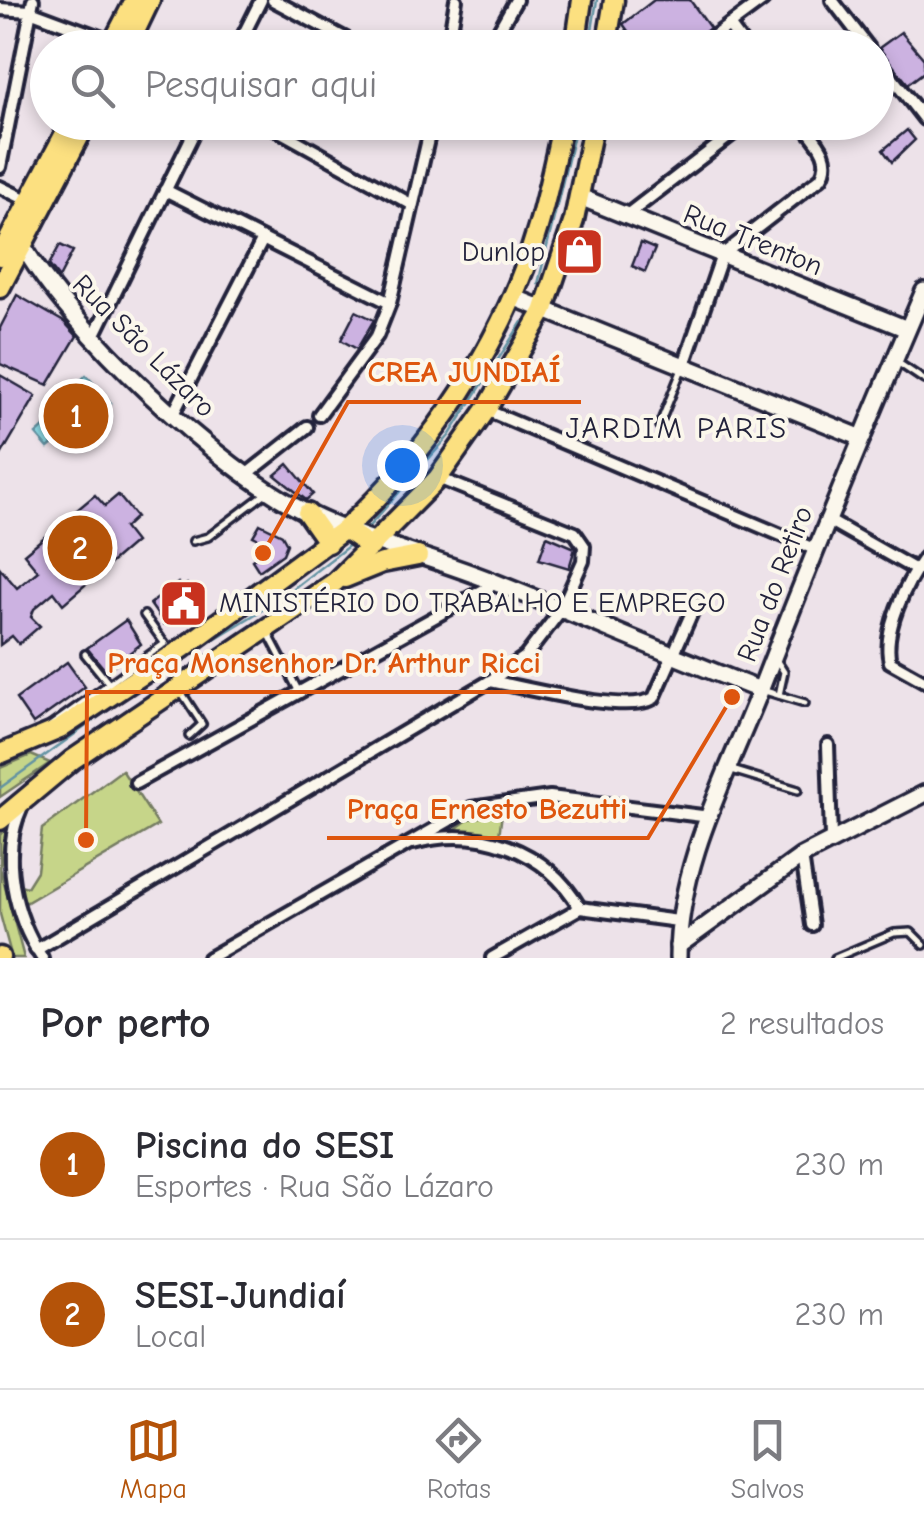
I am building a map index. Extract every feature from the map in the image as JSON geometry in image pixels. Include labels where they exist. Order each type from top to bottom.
[{"type":"main road","points":[[124,30],[134,0]]},
{"type":"main road","points":[[130,30],[150,0]]},
{"type":"main road","points":[[578,30],[582,0]]},
{"type":"main road","points":[[609,30],[614,0]]},
{"type":"main road","points":[[4,281],[2,263],[62,140]]},
{"type":"main road","points":[[9,249],[76,140]]},
{"type":"main road","points":[[335,582],[415,455],[529,304],[538,228],[559,140]]},
{"type":"main road","points":[[0,754],[53,733],[111,687],[328,543],[361,538],[438,478],[486,410],[529,304],[580,197],[592,140]]},
{"type":"main road","name":"Rua Trenton","points":[[580,197],[908,329]]},
{"type":"main road","name":"Rua São Lázaro","points":[[9,249],[172,416],[268,491],[361,538],[496,582],[760,690]]},
{"type":"main road","name":"Rua São Lázaro","points":[[4,281],[40,277]]},
{"type":"main road","name":"Rua do Retiro","points":[[678,952],[678,921],[710,817],[826,519],[908,329],[919,314],[924,292]]},
{"type":"main road","points":[[529,304],[862,438]]},
{"type":"main road","points":[[307,513],[328,543]]},
{"type":"main road","points":[[0,820],[179,687],[335,582],[382,563],[418,556]]},
{"type":"main road","points":[[0,743],[25,745]]},
{"type":"main road","points":[[678,952],[802,856],[924,794]]},
{"type":"street","points":[[246,30],[261,0]]},
{"type":"street","points":[[273,0],[329,30]]},
{"type":"street","points":[[451,30],[456,0]]},
{"type":"street","points":[[499,30],[516,0]]},
{"type":"street","points":[[722,30],[762,0]]},
{"type":"street","points":[[832,0],[855,30]]},
{"type":"street","points":[[0,9],[32,6],[84,30]]},
{"type":"street","points":[[0,166],[3,131],[32,6]]},
{"type":"street","points":[[729,25],[733,30]]},
{"type":"street","points":[[894,81],[924,120]]},
{"type":"street","points":[[95,334],[190,140]]},
{"type":"street","points":[[295,140],[411,204]]},
{"type":"street","points":[[319,416],[377,336],[390,304],[427,140]]},
{"type":"street","points":[[627,215],[725,140]]},
{"type":"street","points":[[684,365],[722,255],[821,178],[827,167],[826,155],[815,140]]},
{"type":"street","points":[[0,186],[30,201]]},
{"type":"street","points":[[165,190],[390,304]]},
{"type":"street","points":[[172,416],[262,242]]},
{"type":"street","points":[[486,410],[814,549]]},
{"type":"street","points":[[246,475],[307,427]]},
{"type":"street","points":[[29,795],[13,824],[8,855],[23,926],[39,954],[525,657],[560,610],[582,562],[584,546],[575,533],[438,478]]},
{"type":"street","points":[[826,519],[916,570]]},
{"type":"street","points":[[924,558],[887,650],[890,662],[924,681]]},
{"type":"street","points":[[136,783],[496,582]]},
{"type":"street","points":[[490,680],[638,704],[654,698],[696,603]]},
{"type":"street","points":[[828,746],[831,838]]},
{"type":"street","points":[[209,958],[394,848],[471,808],[504,800],[550,797],[710,817]]},
{"type":"street","points":[[394,848],[456,837],[511,846],[555,875],[580,908]]},
{"type":"street","points":[[802,856],[812,926]]},
{"type":"street","points":[[492,958],[580,908],[678,921]]},
{"type":"lane","points":[[894,360],[924,380]]},
{"type":"lane","points":[[659,426],[684,365]]},
{"type":"lane","points":[[192,542],[208,537],[268,491]]},
{"type":"lane","points":[[144,615],[168,649]]},
{"type":"lane","points":[[265,629],[300,694]]},
{"type":"lane","points":[[85,654],[111,687]]},
{"type":"lane","points":[[773,657],[784,669],[779,695]]},
{"type":"lane","points":[[179,687],[202,724],[189,736]]},
{"type":"lane","points":[[760,690],[805,704]]},
{"type":"lane","points":[[729,769],[798,790]]},
{"type":"lane","points":[[835,958],[894,933],[910,932],[924,945]]},
{"type":"green space","points":[[31,755],[50,763],[0,797],[0,768]]},
{"type":"green space","points":[[122,770],[158,825],[22,905],[17,884],[27,887],[37,871],[42,829]]},
{"type":"green space","points":[[502,813],[499,836],[450,833],[469,819]]},
{"type":"green space","points":[[7,827],[0,868],[0,835]]},
{"type":"green space","points":[[0,868],[24,958],[12,958],[0,914]]},
{"type":"water","points":[[86,375],[111,403],[48,448],[36,434],[63,410],[66,396]]},
{"type":"building","points":[[654,0],[690,0],[710,28],[627,30],[623,24]]},
{"type":"building","points":[[901,32],[924,59],[924,72],[908,84],[894,67],[894,37]]},
{"type":"building","points":[[907,130],[915,140],[892,162],[883,150]]},
{"type":"building","points":[[641,243],[655,249],[645,272],[632,266]]},
{"type":"building","points":[[60,245],[73,251],[59,278],[49,265]]},
{"type":"building","points":[[17,295],[64,322],[77,336],[48,385],[0,364],[0,328]]},
{"type":"building","points":[[356,311],[374,320],[357,349],[341,340]]},
{"type":"building","points":[[0,375],[36,396],[0,457]]},
{"type":"building","points":[[288,464],[313,494],[306,500],[275,475]]},
{"type":"building","points":[[95,495],[105,506],[118,495],[136,517],[124,528],[135,542],[63,604],[54,592],[34,609],[31,617],[40,626],[19,644],[12,636],[0,645],[0,568],[17,588],[38,571],[24,554]]},
{"type":"building","points":[[260,524],[282,535],[287,544],[283,554],[259,571],[252,560],[262,552],[259,539],[253,536]]},
{"type":"building","points":[[547,536],[575,548],[569,568],[539,559]]},
{"type":"building","points":[[178,583],[182,588],[187,584],[200,603],[164,624],[150,604]]},
{"type":"building","points":[[126,620],[141,644],[106,671],[87,648]]},
{"type":"building","points":[[67,662],[85,687],[33,724],[16,699]]},
{"type":"waterway","points":[[592,30],[597,0]]},
{"type":"waterway","points":[[538,284],[573,140]]},
{"type":"waterway","points":[[364,532],[449,436],[522,322]]},
{"type":"waterway","points":[[193,652],[277,601],[351,544]]},
{"type":"waterway","points":[[0,788],[153,678]]},
{"type":"place","name":"Dunlop","points":[[580,252]]},
{"type":"place","name":"Piscina do SESI","points":[[76,416]]},
{"type":"place","name":"SESI-Jundiaí","points":[[80,548]]},
{"type":"place","name":"CREA JUNDIAÍ","points":[[263,553]]},
{"type":"place","name":"MINISTÉRIO DO TRABALHO E EMPREGO","points":[[184,603]]},
{"type":"place","name":"Praça Ernesto Bezutti","points":[[732,697]]},
{"type":"place","name":"Praça Monsenhor Dr. Arthur Ricci","points":[[86,840]]},
{"type":"district","name":"JARDIM PARIS","points":[[677,428]]}]
